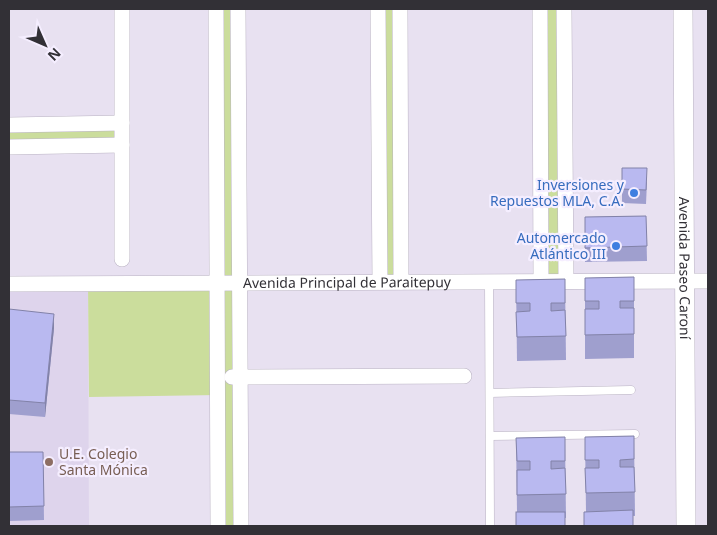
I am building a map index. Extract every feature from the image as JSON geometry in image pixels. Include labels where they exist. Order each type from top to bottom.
[{"type":"street","points":[[122,9],[122,258]]},
{"type":"street","points":[[216,9],[218,526]]},
{"type":"street","points":[[238,9],[241,526]]},
{"type":"street","points":[[378,9],[380,282]]},
{"type":"street","points":[[400,9],[401,282]]},
{"type":"street","points":[[540,9],[541,281]]},
{"type":"street","points":[[564,9],[566,281]]},
{"type":"street","name":"Avenida Paseo Caroní","points":[[683,9],[686,526]]},
{"type":"street","points":[[216,40],[238,39]]},
{"type":"street","points":[[540,45],[564,44]]},
{"type":"street","points":[[378,50],[400,49]]},
{"type":"street","points":[[9,125],[122,123]]},
{"type":"street","points":[[9,147],[122,145]]},
{"type":"street","name":"Avenida Principal de Paraitepuy","points":[[9,284],[708,281]]},
{"type":"street","points":[[218,377],[464,376]]},
{"type":"lane","points":[[489,281],[490,526]]},
{"type":"lane","points":[[490,393],[631,390]]},
{"type":"lane","points":[[490,436],[635,434]]},
{"type":"shaded area","name":"U.E. Colegio Santa Mónica","points":[[9,284],[88,284],[89,526],[9,526]]},
{"type":"green space","points":[[216,9],[238,9],[241,526],[218,526],[218,395],[89,397],[88,284],[217,283]]},
{"type":"green space","points":[[378,9],[400,9],[401,282],[380,282]]},
{"type":"green space","points":[[540,9],[564,9],[566,281],[541,281]]},
{"type":"green space","points":[[122,123],[122,145],[9,147],[9,125]]},
{"type":"building","points":[[622,168],[647,168],[646,190],[622,189]]},
{"type":"building","points":[[646,216],[647,246],[585,248],[585,217]]},
{"type":"building","points":[[634,277],[634,301],[620,301],[620,308],[634,308],[634,334],[585,335],[585,309],[599,309],[599,301],[585,301],[585,278]]},
{"type":"building","points":[[565,279],[565,303],[551,303],[551,311],[565,310],[566,336],[517,337],[516,312],[530,311],[530,303],[516,303],[516,280]]},
{"type":"building","points":[[9,309],[54,314],[45,403],[9,400]]},
{"type":"building","points":[[634,436],[634,459],[620,460],[620,467],[634,467],[635,492],[586,493],[585,468],[599,468],[599,460],[585,460],[585,437]]},
{"type":"building","points":[[565,437],[565,461],[551,461],[551,469],[565,468],[566,494],[517,495],[517,470],[530,470],[530,461],[517,461],[516,438]]},
{"type":"building","points":[[9,452],[43,452],[44,506],[9,507]]},
{"type":"building","points":[[633,510],[633,526],[584,526],[584,512]]},
{"type":"building","points":[[516,512],[565,512],[565,526],[516,526]]},
{"type":"place","name":"Inversiones y Repuestos MLA, C.A.","points":[[634,193]]},
{"type":"place","name":"Automercado Atlántico III","points":[[616,246]]},
{"type":"place","name":"U.E. Colegio Santa Mónica","points":[[49,462]]}]
